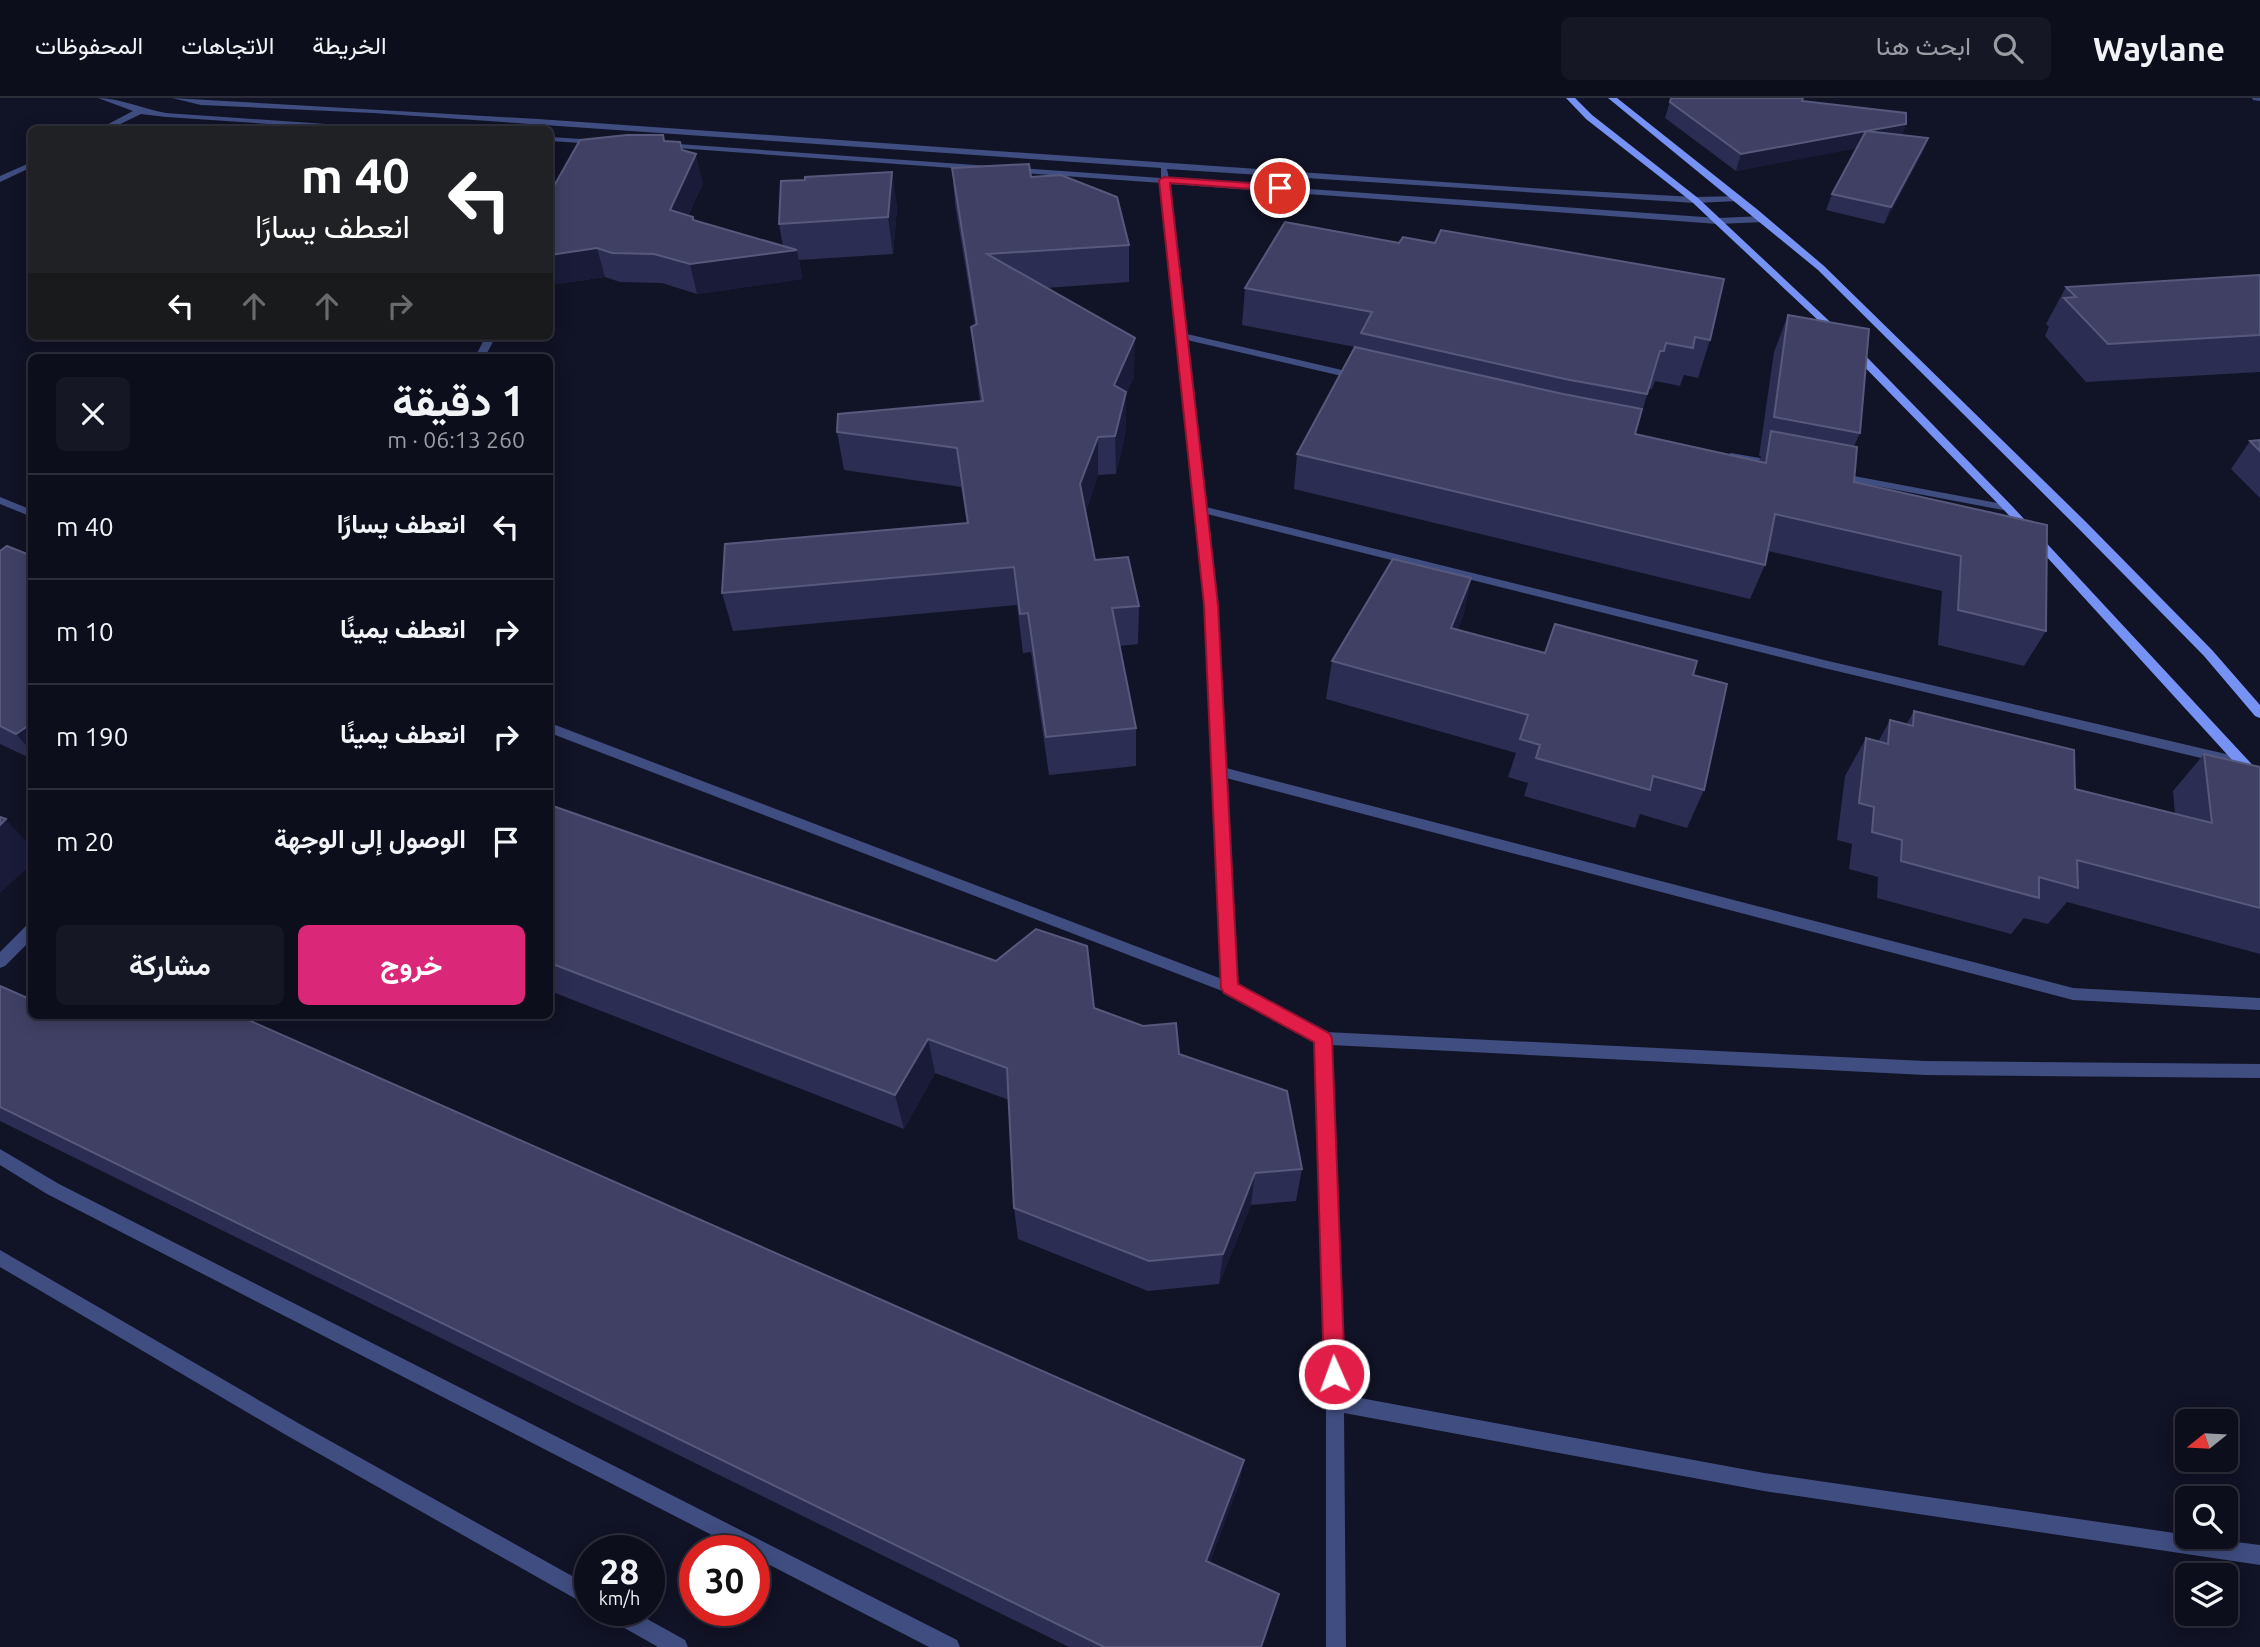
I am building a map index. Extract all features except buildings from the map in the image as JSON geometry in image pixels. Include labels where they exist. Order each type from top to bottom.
[{"type":"main road","points":[[1570,98],[1589,117],[1695,200],[1814,309],[2008,508],[2260,782]]},
{"type":"main road","points":[[1612,98],[1821,268],[2072,515],[2208,653],[2260,713]]},
{"type":"street","points":[[102,98],[140,111],[166,115],[343,126]]},
{"type":"street","points":[[176,98],[201,103],[369,110],[1164,164],[1354,180],[1695,200],[1738,198]]},
{"type":"street","points":[[109,126],[140,111]]},
{"type":"street","points":[[587,154],[606,127]]},
{"type":"street","points":[[553,139],[607,142]]},
{"type":"street","points":[[648,144],[1718,221],[1764,219]]},
{"type":"street","points":[[1164,164],[1180,335],[1211,605],[1230,988]]},
{"type":"street","points":[[0,179],[28,166]]},
{"type":"street","points":[[1180,335],[1367,379]]},
{"type":"street","points":[[1720,454],[1788,467]]},
{"type":"street","points":[[1830,474],[2008,508]]},
{"type":"street","points":[[0,500],[28,512]]},
{"type":"street","points":[[1201,509],[1824,664],[2243,762]]},
{"type":"street","points":[[553,729],[1230,988],[1323,1038],[1925,1068],[2260,1071]]},
{"type":"street","points":[[1219,771],[2073,994],[2260,1004]]},
{"type":"street","points":[[0,961],[28,933]]},
{"type":"street","points":[[1323,1038],[1335,1402],[1336,1647]]},
{"type":"street","points":[[0,1156],[65,1195],[950,1647]]},
{"type":"street","points":[[0,1258],[292,1429],[574,1588]]},
{"type":"street","points":[[1335,1402],[1764,1482],[2260,1555]]},
{"type":"street","points":[[641,1626],[678,1647]]},
{"type":"route","points":[[1280,188],[1164,180],[1211,605],[1230,988],[1323,1038],[1334,1374]]}]
